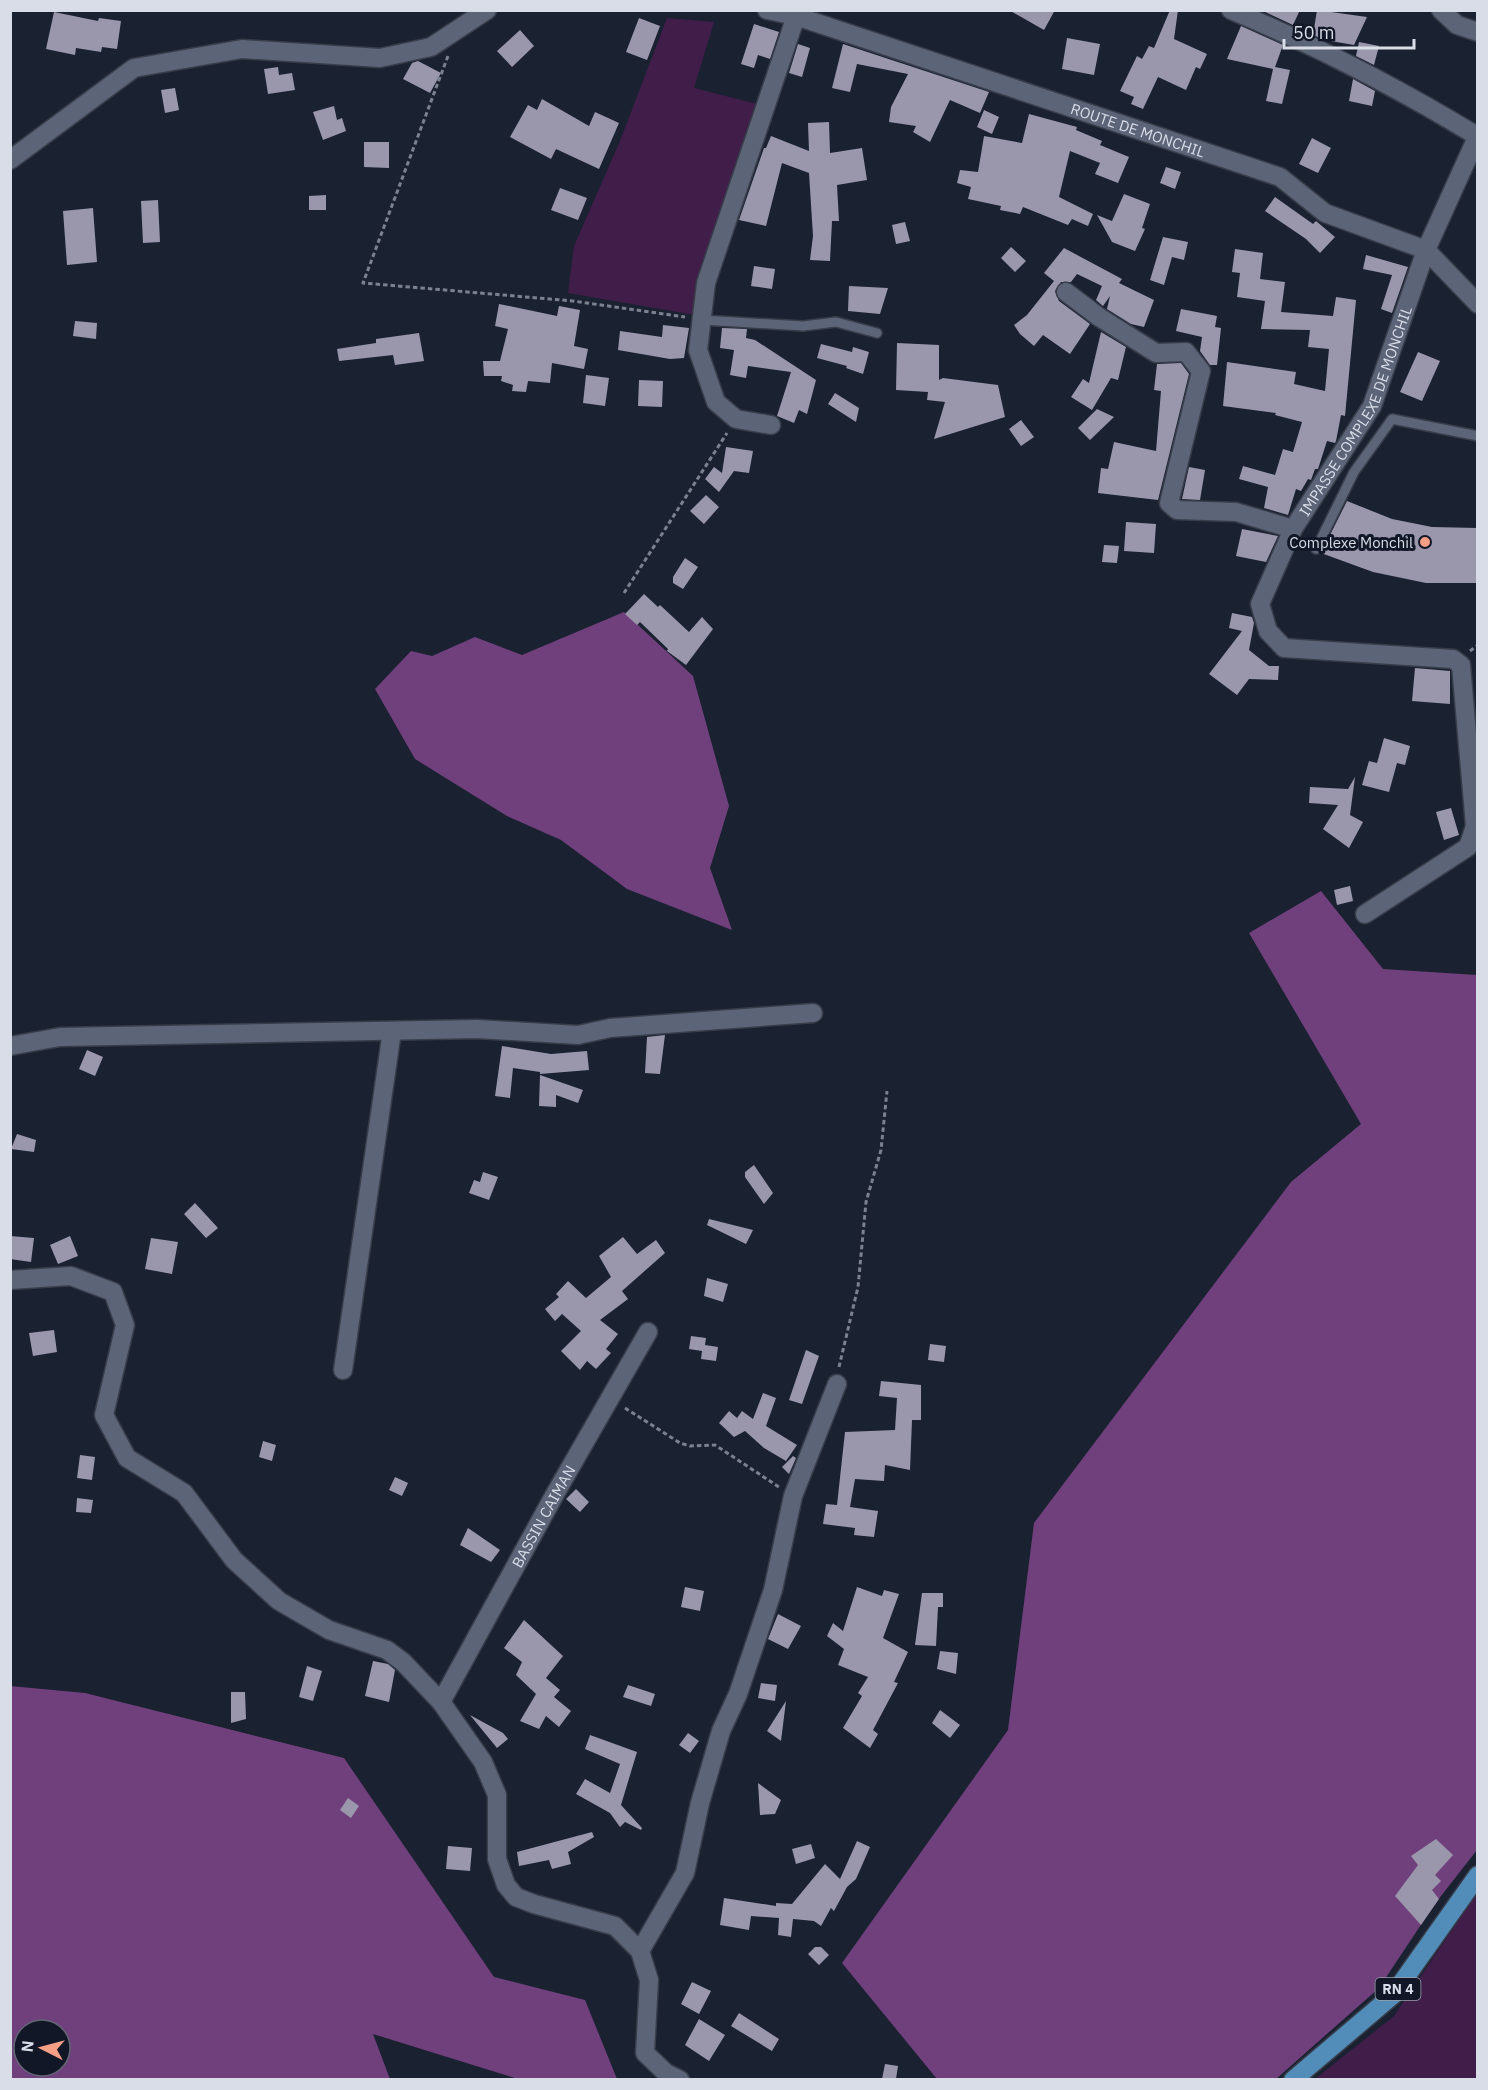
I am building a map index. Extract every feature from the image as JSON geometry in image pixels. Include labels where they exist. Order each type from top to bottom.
[{"type":"main road","name":"RN 4","points":[[1293,2079],[1393,1995],[1478,1875]]},
{"type":"street","points":[[10,160],[134,68],[242,49],[380,58],[431,47],[488,10]]},
{"type":"street","name":"ROUTE DE MONCHIL","points":[[767,10],[796,16],[1280,177],[1325,213],[1426,250],[1478,304]]},
{"type":"street","points":[[1231,10],[1399,89],[1477,135]]},
{"type":"street","points":[[1441,10],[1457,25],[1478,32]]},
{"type":"street","points":[[771,425],[736,419],[716,402],[698,350],[706,283],[796,16]]},
{"type":"street","name":"IMPASSE COMPLEXE DE MONCHIL","points":[[1365,914],[1468,847],[1475,826],[1466,694],[1461,665],[1453,659],[1284,648],[1268,631],[1260,604],[1293,529],[1372,406],[1426,250],[1477,135]]},
{"type":"street","points":[[1066,292],[1099,317],[1156,353],[1186,352],[1201,371],[1169,503],[1177,510],[1236,512],[1293,529]]},
{"type":"street","points":[[10,1046],[60,1038],[477,1029],[578,1035],[610,1028],[813,1013]]},
{"type":"street","points":[[343,1370],[392,1031]]},
{"type":"street","points":[[10,1280],[71,1276],[113,1292],[125,1325],[104,1415],[127,1458],[184,1493],[234,1560],[279,1601],[329,1630],[387,1650],[403,1662],[441,1702],[483,1762],[497,1796],[497,1859],[506,1885],[516,1897],[534,1904],[615,1926],[640,1951],[649,1980],[645,2053],[666,2073],[680,2079]]},
{"type":"street","name":"BASSIN CAIMAN","points":[[441,1702],[648,1332]]},
{"type":"street","points":[[640,1951],[685,1874],[700,1803],[721,1731],[738,1694],[772,1590],[793,1496],[837,1384]]},
{"type":"lane","points":[[702,320],[803,326],[836,322],[877,333]]},
{"type":"lane","points":[[1316,549],[1354,472],[1392,419],[1478,436]]},
{"type":"path","points":[[458,30],[363,284],[573,301],[702,320]]},
{"type":"path","points":[[624,592],[736,419]]},
{"type":"path","points":[[837,1384],[842,1350],[858,1287],[864,1210],[881,1150],[887,1091]]},
{"type":"path","points":[[610,1398],[680,1443],[690,1446],[716,1445],[793,1496]]},
{"type":"shaded area","points":[[667,18],[714,22],[694,88],[769,107],[771,122],[714,239],[695,315],[568,293],[574,246],[620,141]]},
{"type":"shaded area","points":[[624,612],[693,676],[729,806],[710,868],[732,930],[627,889],[561,840],[507,816],[415,759],[375,689],[411,651],[432,656],[475,637],[522,655]]},
{"type":"shaded area","points":[[1321,891],[1383,969],[1477,975],[1477,1850],[1434,1905],[1379,1988],[1276,2079],[937,2079],[842,1963],[1008,1730],[1034,1523],[1291,1182],[1361,1124],[1249,933]]},
{"type":"shaded area","points":[[10,1686],[85,1693],[344,1758],[494,1977],[585,2000],[617,2079],[518,2079],[373,2034],[390,2079],[11,2079]]},
{"type":"shaded area","points":[[1477,1893],[1477,2079],[1315,2079],[1394,2016]]},
{"type":"building","points":[[1009,10],[1055,10],[1044,30]]},
{"type":"building","points":[[1170,10],[1178,10],[1174,39],[1207,54],[1200,69],[1196,67],[1186,90],[1158,77],[1143,109],[1131,104],[1134,97],[1120,91],[1137,56],[1142,59],[1149,46],[1154,48]]},
{"type":"building","points":[[1261,10],[1300,10],[1293,25]]},
{"type":"building","points":[[1317,10],[1367,17],[1354,45],[1325,40],[1313,35]]},
{"type":"building","points":[[54,12],[98,21],[99,18],[121,21],[117,49],[102,47],[101,52],[76,48],[75,55],[46,49]]},
{"type":"building","points":[[639,18],[660,26],[647,60],[626,52]]},
{"type":"building","points":[[754,24],[779,32],[770,59],[758,55],[754,68],[741,64]]},
{"type":"building","points":[[1241,26],[1283,45],[1275,67],[1290,70],[1282,104],[1266,101],[1273,69],[1227,59]]},
{"type":"building","points":[[520,30],[534,46],[512,67],[497,51]]},
{"type":"building","points":[[1067,38],[1100,44],[1094,75],[1062,69]]},
{"type":"building","points":[[1359,42],[1379,46],[1374,65],[1356,56]]},
{"type":"building","points":[[798,44],[810,48],[802,77],[789,73]]},
{"type":"building","points":[[843,44],[989,92],[980,113],[950,100],[930,142],[913,132],[916,126],[889,122],[891,107],[908,74],[857,64],[850,92],[832,88]]},
{"type":"building","points":[[418,61],[441,73],[430,93],[403,79],[412,63]]},
{"type":"building","points":[[278,67],[279,75],[292,73],[295,90],[268,94],[264,69]]},
{"type":"building","points":[[1353,79],[1375,91],[1372,106],[1349,101]]},
{"type":"building","points":[[175,88],[179,110],[165,113],[161,90]]},
{"type":"building","points":[[542,99],[589,126],[595,112],[619,123],[599,169],[556,149],[551,159],[510,137],[528,105],[537,110]]},
{"type":"building","points":[[334,106],[337,120],[342,118],[346,131],[323,140],[313,112]]},
{"type":"building","points":[[984,110],[999,117],[992,134],[977,127]]},
{"type":"building","points":[[1029,114],[1077,127],[1076,130],[1102,141],[1100,145],[1129,157],[1118,183],[1095,174],[1100,163],[1070,151],[1059,197],[1093,214],[1088,226],[1072,219],[1068,225],[1023,207],[1020,214],[1000,210],[1001,206],[968,199],[971,187],[957,183],[960,170],[978,172],[984,136],[1022,143]]},
{"type":"building","points":[[829,122],[830,153],[862,148],[867,180],[837,185],[839,221],[832,221],[830,261],[810,260],[813,236],[809,173],[782,163],[766,226],[739,220],[764,148],[771,136],[809,151],[808,123]]},
{"type":"building","points":[[1312,138],[1331,148],[1318,173],[1299,164]]},
{"type":"building","points":[[364,142],[389,142],[389,168],[364,167]]},
{"type":"building","points":[[1166,167],[1181,172],[1175,189],[1160,183]]},
{"type":"building","points":[[560,188],[587,198],[578,220],[551,210]]},
{"type":"building","points":[[1124,194],[1150,204],[1142,228],[1145,229],[1135,251],[1112,242],[1097,215],[1112,221]]},
{"type":"building","points":[[326,195],[326,210],[309,210],[309,196]]},
{"type":"building","points":[[1275,197],[1313,224],[1316,221],[1335,237],[1320,253],[1306,239],[1265,211]]},
{"type":"building","points":[[158,200],[160,242],[143,243],[141,201]]},
{"type":"building","points":[[93,208],[97,262],[67,265],[63,211]]},
{"type":"building","points":[[905,222],[910,241],[896,244],[892,225]]},
{"type":"building","points":[[1163,237],[1188,242],[1184,260],[1172,257],[1164,285],[1150,280]]},
{"type":"building","points":[[1011,247],[1026,261],[1015,272],[1001,258]]},
{"type":"building","points":[[1064,248],[1122,279],[1119,283],[1154,300],[1144,327],[1131,324],[1107,309],[1110,296],[1103,306],[1096,300],[1102,286],[1077,274],[1071,282],[1061,282],[1055,291],[1059,301],[1090,324],[1070,354],[1043,335],[1034,346],[1020,334],[1014,325],[1027,315],[1054,281],[1044,273]]},
{"type":"building","points":[[1235,249],[1263,253],[1260,279],[1285,282],[1281,312],[1333,316],[1336,297],[1356,300],[1345,416],[1341,415],[1335,443],[1327,441],[1318,469],[1315,469],[1311,480],[1308,479],[1301,491],[1296,489],[1288,515],[1264,508],[1268,487],[1239,479],[1243,466],[1275,475],[1283,449],[1293,452],[1302,422],[1275,415],[1276,413],[1223,406],[1227,362],[1296,372],[1294,384],[1325,391],[1329,349],[1308,347],[1310,330],[1261,329],[1265,301],[1237,297],[1240,273],[1232,272]]},
{"type":"building","points":[[1366,255],[1408,267],[1392,313],[1381,309],[1392,275],[1363,269]]},
{"type":"building","points":[[754,266],[775,269],[772,289],[751,286]]},
{"type":"building","points":[[849,286],[888,288],[880,314],[848,311]]},
{"type":"building","points":[[499,304],[557,316],[559,306],[580,310],[574,346],[588,349],[584,369],[552,363],[550,383],[528,381],[526,392],[512,391],[513,385],[501,381],[502,376],[484,376],[483,361],[500,361],[508,329],[495,326]]},
{"type":"building","points":[[1181,309],[1217,316],[1215,327],[1221,328],[1217,365],[1210,365],[1200,351],[1202,337],[1176,331]]},
{"type":"building","points":[[75,321],[97,323],[96,339],[73,336]]},
{"type":"building","points":[[663,325],[689,328],[684,358],[670,359],[618,350],[620,331],[662,337]]},
{"type":"building","points":[[722,328],[747,329],[746,338],[755,340],[816,380],[807,414],[799,410],[794,423],[777,416],[791,372],[748,366],[746,378],[730,375],[734,350],[720,348]]},
{"type":"building","points":[[1101,332],[1126,347],[1118,380],[1111,378],[1092,410],[1071,397],[1083,379],[1089,383]]},
{"type":"building","points":[[419,333],[424,361],[395,365],[393,355],[339,361],[337,349],[376,343],[376,339]]},
{"type":"building","points":[[897,343],[939,345],[939,380],[943,378],[998,385],[1005,417],[934,439],[945,402],[927,400],[928,392],[896,390]]},
{"type":"building","points":[[821,344],[852,352],[853,347],[869,352],[863,374],[846,368],[847,366],[817,358]]},
{"type":"building","points":[[1418,352],[1440,361],[1422,401],[1400,392]]},
{"type":"building","points":[[1181,363],[1189,374],[1158,500],[1098,493],[1101,468],[1108,469],[1114,442],[1156,451],[1161,391],[1154,390],[1157,364]]},
{"type":"building","points":[[586,375],[609,378],[605,406],[583,403]]},
{"type":"building","points":[[639,380],[663,381],[662,407],[638,406]]},
{"type":"building","points":[[835,393],[859,408],[856,422],[828,404]]},
{"type":"building","points":[[1097,409],[1114,417],[1090,440],[1078,428]]},
{"type":"building","points":[[1021,420],[1034,437],[1021,446],[1009,429]]},
{"type":"building","points":[[726,447],[753,451],[749,473],[734,471],[719,492],[705,479],[714,467],[722,473]]},
{"type":"building","points":[[1189,467],[1205,470],[1200,500],[1182,499]]},
{"type":"building","points":[[706,495],[719,507],[704,524],[690,511]]},
{"type":"building","points":[[1347,501],[1392,519],[1432,527],[1478,528],[1478,583],[1426,583],[1373,572],[1321,553]]},
{"type":"building","points":[[1126,522],[1156,524],[1154,553],[1124,551]]},
{"type":"building","points":[[1242,529],[1278,536],[1266,562],[1236,556]]},
{"type":"building","points":[[1104,545],[1119,546],[1117,563],[1102,562]]},
{"type":"building","points":[[685,558],[698,567],[683,589],[673,583],[673,577]]},
{"type":"building","points":[[644,594],[658,607],[660,605],[689,632],[702,617],[713,629],[686,665],[667,651],[668,649],[640,622],[637,625],[625,614]]},
{"type":"building","points":[[1232,613],[1252,617],[1254,623],[1249,650],[1269,666],[1279,666],[1278,680],[1249,679],[1237,695],[1209,674],[1242,631],[1229,628]]},
{"type":"building","points":[[1415,668],[1450,671],[1450,704],[1412,701]]},
{"type":"building","points":[[1384,738],[1410,746],[1405,765],[1397,763],[1389,792],[1362,785],[1369,761],[1377,763]]},
{"type":"building","points":[[1355,777],[1350,815],[1363,822],[1349,848],[1323,829],[1338,805],[1309,803],[1310,787],[1348,789]]},
{"type":"building","points":[[1451,808],[1459,835],[1444,840],[1436,812]]},
{"type":"building","points":[[1350,886],[1353,901],[1337,905],[1334,890]]},
{"type":"building","points":[[665,1035],[660,1074],[645,1073],[647,1037]]},
{"type":"building","points":[[502,1046],[551,1054],[587,1051],[589,1070],[540,1074],[540,1072],[513,1068],[510,1098],[495,1096]]},
{"type":"building","points":[[87,1050],[103,1057],[95,1076],[79,1069]]},
{"type":"building","points":[[540,1075],[583,1090],[578,1103],[556,1095],[556,1107],[539,1106]]},
{"type":"building","points":[[17,1134],[36,1140],[34,1152],[11,1149]]},
{"type":"building","points":[[754,1165],[773,1193],[764,1204],[745,1177],[745,1172]]},
{"type":"building","points":[[483,1172],[498,1177],[489,1200],[469,1193],[474,1180],[480,1182]]},
{"type":"building","points":[[195,1203],[218,1228],[206,1238],[184,1214]]},
{"type":"building","points":[[709,1219],[753,1230],[746,1244],[707,1225]]},
{"type":"building","points":[[10,1236],[34,1238],[31,1262],[10,1259]]},
{"type":"building","points":[[70,1236],[78,1256],[58,1264],[50,1245]]},
{"type":"building","points":[[623,1237],[637,1254],[656,1240],[665,1253],[622,1291],[628,1299],[600,1320],[618,1334],[606,1349],[611,1353],[596,1369],[587,1361],[580,1370],[561,1351],[581,1331],[562,1314],[555,1321],[545,1309],[559,1297],[556,1294],[568,1281],[586,1298],[611,1277],[599,1256]]},
{"type":"building","points":[[151,1238],[178,1242],[172,1274],[145,1269]]},
{"type":"building","points":[[707,1278],[728,1284],[723,1302],[704,1296]]},
{"type":"building","points":[[54,1330],[57,1352],[33,1356],[29,1333]]},
{"type":"building","points":[[691,1336],[706,1338],[705,1345],[718,1347],[716,1361],[701,1359],[702,1351],[689,1349]]},
{"type":"building","points":[[930,1344],[946,1346],[944,1362],[928,1360]]},
{"type":"building","points":[[806,1350],[819,1356],[802,1404],[789,1400]]},
{"type":"building","points":[[881,1381],[921,1385],[921,1420],[912,1420],[910,1470],[885,1465],[884,1481],[855,1479],[850,1507],[878,1511],[874,1537],[854,1535],[855,1528],[823,1524],[826,1504],[837,1505],[845,1432],[895,1430],[897,1398],[879,1396]]},
{"type":"building","points":[[763,1393],[776,1398],[766,1426],[797,1445],[786,1461],[764,1448],[745,1431],[734,1437],[719,1423],[729,1411],[737,1418],[742,1411],[753,1419]]},
{"type":"building","points":[[263,1441],[276,1445],[272,1461],[259,1457]]},
{"type":"building","points":[[80,1455],[95,1457],[92,1480],[77,1478]]},
{"type":"building","points":[[793,1456],[796,1458],[789,1474],[782,1467]]},
{"type":"building","points":[[395,1477],[408,1483],[402,1496],[389,1490]]},
{"type":"building","points":[[576,1489],[589,1502],[580,1512],[566,1499]]},
{"type":"building","points":[[77,1498],[93,1500],[91,1513],[76,1512]]},
{"type":"building","points":[[468,1528],[500,1550],[491,1562],[460,1545]]},
{"type":"building","points":[[685,1587],[704,1591],[700,1611],[681,1607]]},
{"type":"building","points":[[857,1587],[882,1596],[884,1590],[899,1594],[883,1638],[908,1652],[894,1682],[898,1683],[873,1730],[878,1734],[870,1748],[843,1728],[862,1696],[858,1693],[868,1677],[838,1665],[844,1649],[827,1636],[833,1623],[843,1631]]},
{"type":"building","points":[[922,1593],[943,1593],[943,1607],[938,1607],[936,1646],[915,1645]]},
{"type":"building","points":[[778,1614],[801,1626],[788,1649],[768,1639]]},
{"type":"building","points":[[524,1620],[563,1656],[546,1678],[560,1690],[554,1697],[571,1711],[559,1727],[546,1716],[539,1729],[520,1721],[536,1694],[516,1675],[522,1662],[504,1648]]},
{"type":"building","points":[[940,1651],[958,1653],[956,1674],[937,1669]]},
{"type":"building","points":[[373,1661],[388,1664],[395,1670],[389,1702],[365,1696]]},
{"type":"building","points":[[307,1666],[322,1671],[313,1701],[299,1697]]},
{"type":"building","points":[[761,1683],[777,1685],[775,1701],[758,1698]]},
{"type":"building","points":[[628,1685],[655,1694],[651,1706],[623,1697]]},
{"type":"building","points":[[231,1692],[245,1692],[246,1719],[231,1723]]},
{"type":"building","points":[[786,1701],[781,1741],[767,1731]]},
{"type":"building","points":[[940,1710],[960,1725],[950,1738],[932,1723]]},
{"type":"building","points":[[470,1715],[503,1733],[508,1739],[497,1748]]},
{"type":"building","points":[[688,1733],[699,1741],[690,1753],[679,1745]]},
{"type":"building","points":[[590,1735],[637,1752],[621,1805],[642,1828],[641,1830],[625,1822],[620,1827],[610,1813],[576,1794],[585,1779],[610,1793],[620,1764],[585,1749]]},
{"type":"building","points":[[758,1783],[781,1800],[775,1814],[760,1815]]},
{"type":"building","points":[[348,1798],[359,1806],[351,1818],[340,1810]]},
{"type":"building","points":[[592,1832],[594,1837],[568,1852],[571,1864],[552,1869],[549,1860],[519,1866],[517,1852]]},
{"type":"building","points":[[1436,1839],[1453,1855],[1435,1875],[1441,1881],[1432,1890],[1439,1899],[1421,1925],[1395,1896],[1418,1865],[1411,1856]]},
{"type":"building","points":[[857,1841],[870,1847],[856,1879],[847,1887],[834,1911],[831,1908],[821,1926],[814,1921],[793,1919],[791,1937],[778,1935],[779,1918],[751,1916],[749,1930],[720,1925],[724,1898],[776,1906],[776,1903],[792,1904],[825,1864],[840,1879]]},
{"type":"building","points":[[811,1844],[815,1858],[796,1864],[792,1849]]},
{"type":"building","points":[[448,1846],[472,1848],[470,1871],[446,1869]]},
{"type":"building","points":[[815,1947],[821,1947],[829,1955],[819,1965],[808,1954]]},
{"type":"building","points":[[692,1982],[711,1991],[699,2014],[681,2004]]},
{"type":"building","points":[[739,2013],[779,2039],[772,2051],[731,2026]]},
{"type":"building","points":[[699,2019],[725,2035],[709,2061],[685,2045]]},
{"type":"building","points":[[885,2064],[898,2066],[896,2079],[882,2079]]},
{"type":"place","name":"Complexe Monchil","points":[[1425,542]]}]
